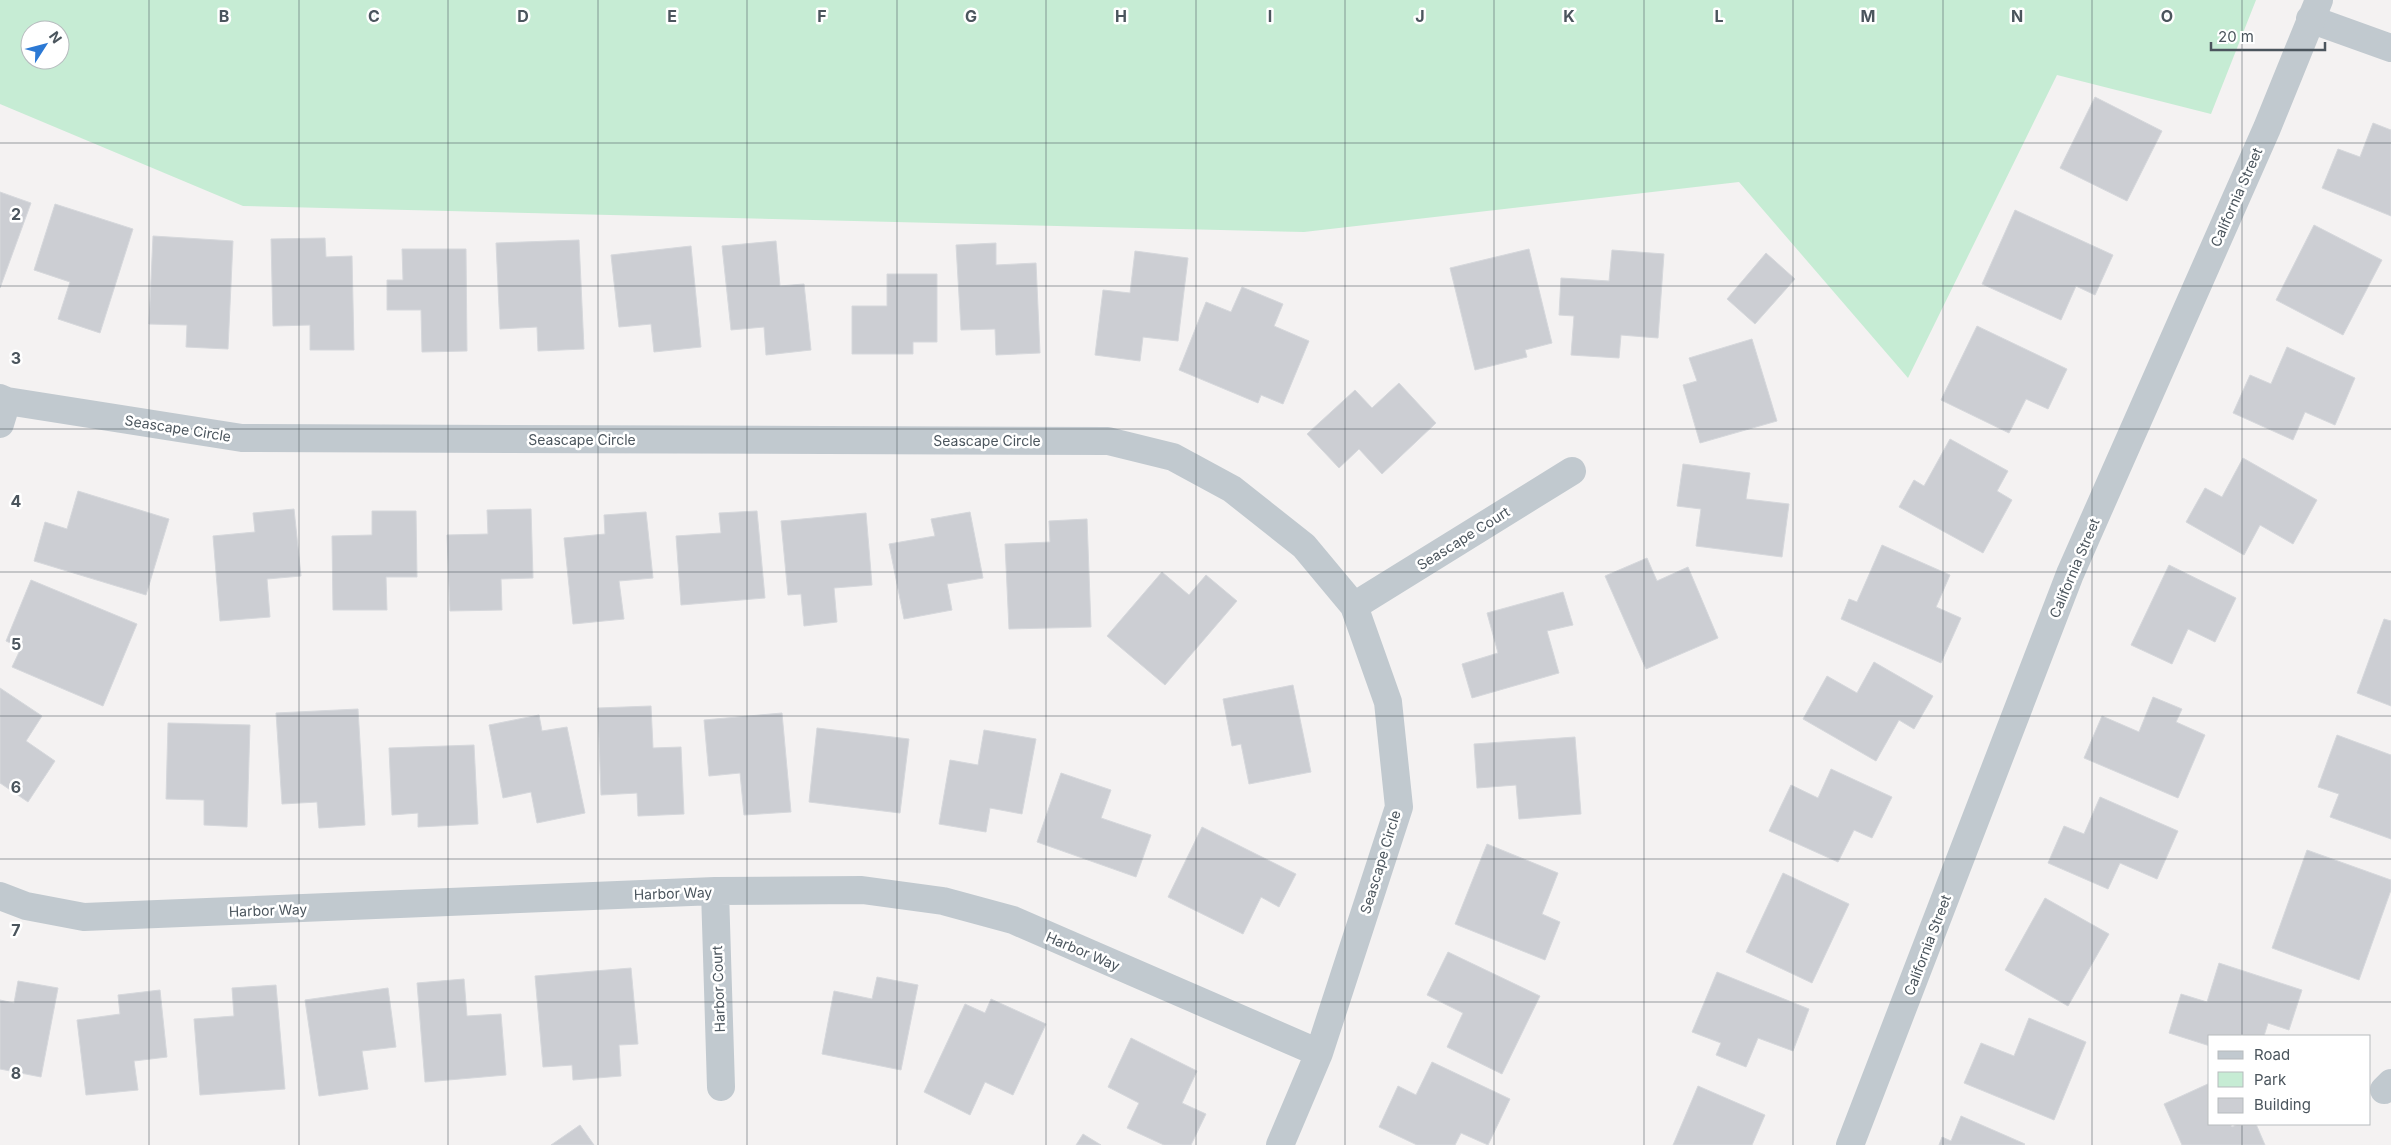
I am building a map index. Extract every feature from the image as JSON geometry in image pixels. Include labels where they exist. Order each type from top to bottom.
[{"type":"street","points":[[2315,9],[2391,48]]},
{"type":"street","name":"California Street","points":[[1850,1145],[2070,574],[2267,128],[2315,9]]},
{"type":"street","name":"Seascape Circle","points":[[2,407],[242,438],[1108,441],[1173,457],[1232,489],[1304,546],[1354,606],[1388,702],[1399,807],[1319,1053],[1280,1145]]},
{"type":"street","name":"Seascape Court","points":[[1354,606],[1572,471]]},
{"type":"street","name":"Harbor Way","points":[[0,896],[26,906],[84,918],[715,891],[862,890],[943,901],[1013,920],[1319,1053]]},
{"type":"street","name":"Harbor Court","points":[[715,891],[721,1087]]},
{"type":"green space","points":[[0,0],[2256,0],[2211,114],[2057,75],[1908,378],[1739,182],[1304,232],[243,206],[0,104]]},
{"type":"building","points":[[2095,97],[2162,131],[2127,201],[2060,168]]},
{"type":"building","points":[[2373,123],[2391,130],[2391,216],[2322,188],[2338,149],[2360,157]]},
{"type":"building","points":[[0,192],[31,203],[0,288]]},
{"type":"building","points":[[55,204],[133,229],[100,333],[58,319],[70,282],[34,270]]},
{"type":"building","points":[[2015,210],[2113,255],[2095,295],[2076,286],[2061,320],[1982,284]]},
{"type":"building","points":[[2314,225],[2382,260],[2343,335],[2276,300]]},
{"type":"building","points":[[153,236],[233,241],[228,349],[186,347],[187,325],[149,324]]},
{"type":"building","points":[[325,238],[326,257],[352,256],[354,350],[310,350],[310,325],[273,326],[271,239]]},
{"type":"building","points":[[579,240],[584,349],[538,351],[537,327],[500,329],[496,243]]},
{"type":"building","points":[[776,241],[780,286],[804,284],[811,350],[766,355],[764,327],[731,330],[722,246]]},
{"type":"building","points":[[996,243],[996,265],[1036,263],[1040,353],[996,355],[995,329],[961,330],[956,245]]},
{"type":"building","points":[[691,246],[701,347],[654,352],[651,324],[619,327],[611,255]]},
{"type":"building","points":[[402,249],[466,249],[467,351],[422,352],[421,310],[387,310],[387,280],[403,280]]},
{"type":"building","points":[[1529,249],[1552,343],[1525,350],[1527,357],[1475,370],[1450,268]]},
{"type":"building","points":[[1612,250],[1664,254],[1658,338],[1621,335],[1619,358],[1571,355],[1574,316],[1559,315],[1561,278],[1609,281]]},
{"type":"building","points":[[1135,251],[1188,258],[1178,341],[1143,337],[1140,361],[1095,355],[1103,290],[1130,293]]},
{"type":"building","points":[[1766,253],[1795,279],[1755,324],[1727,299]]},
{"type":"building","points":[[887,274],[937,274],[937,342],[913,342],[913,354],[852,354],[852,306],[887,306]]},
{"type":"building","points":[[1242,287],[1283,304],[1274,326],[1309,341],[1283,404],[1261,395],[1258,403],[1179,370],[1206,302],[1231,312]]},
{"type":"building","points":[[1977,326],[2067,369],[2048,409],[2026,399],[2009,433],[1941,400]]},
{"type":"building","points":[[1752,339],[1777,421],[1700,443],[1683,385],[1697,381],[1689,358]]},
{"type":"building","points":[[2287,347],[2355,378],[2335,425],[2305,412],[2293,440],[2233,413],[2250,375],[2271,384]]},
{"type":"building","points":[[1399,383],[1436,423],[1382,474],[1359,449],[1339,468],[1307,434],[1355,390],[1372,408]]},
{"type":"building","points":[[1950,439],[2008,471],[1997,491],[2012,500],[1983,553],[1899,507],[1914,480],[1924,486]]},
{"type":"building","points":[[2243,458],[2317,500],[2293,544],[2260,525],[2244,555],[2186,522],[2205,488],[2222,497]]},
{"type":"building","points":[[1683,464],[1750,473],[1746,499],[1789,504],[1782,557],[1696,546],[1701,509],[1677,506]]},
{"type":"building","points":[[78,491],[169,519],[146,595],[34,561],[45,522],[67,529]]},
{"type":"building","points":[[294,509],[301,576],[267,579],[270,617],[220,621],[213,536],[255,532],[253,513]]},
{"type":"building","points":[[531,509],[533,578],[501,579],[502,610],[450,611],[447,535],[488,534],[487,510]]},
{"type":"building","points":[[372,511],[416,511],[417,577],[386,577],[387,610],[333,610],[332,536],[372,535]]},
{"type":"building","points":[[757,511],[765,598],[681,605],[676,536],[721,533],[719,513]]},
{"type":"building","points":[[646,512],[653,578],[619,581],[624,619],[573,624],[564,538],[605,534],[604,515]]},
{"type":"building","points":[[970,512],[983,578],[947,584],[952,610],[904,619],[889,544],[935,536],[931,519]]},
{"type":"building","points":[[866,513],[872,585],[834,588],[837,622],[804,626],[801,594],[788,595],[781,521]]},
{"type":"building","points":[[1087,519],[1091,627],[1009,629],[1005,544],[1050,542],[1049,521]]},
{"type":"building","points":[[1882,545],[1950,575],[1936,607],[1961,618],[1941,663],[1841,619],[1849,599],[1857,602]]},
{"type":"building","points":[[1647,558],[1657,581],[1688,567],[1718,638],[1646,669],[1605,576]]},
{"type":"building","points":[[2169,565],[2236,598],[2215,642],[2188,629],[2172,664],[2131,645]]},
{"type":"building","points":[[1162,572],[1189,595],[1206,575],[1237,601],[1165,685],[1107,636]]},
{"type":"building","points":[[31,580],[137,624],[103,706],[12,667],[21,648],[6,641]]},
{"type":"building","points":[[1563,592],[1573,625],[1547,631],[1559,673],[1472,698],[1462,664],[1498,653],[1487,613]]},
{"type":"building","points":[[2384,619],[2391,621],[2391,706],[2357,693]]},
{"type":"building","points":[[1874,662],[1933,696],[1914,729],[1899,720],[1876,761],[1803,719],[1827,676],[1857,693]]},
{"type":"building","points":[[1293,685],[1311,772],[1249,784],[1241,744],[1232,746],[1223,699]]},
{"type":"building","points":[[0,688],[42,716],[26,741],[55,761],[28,802],[0,783]]},
{"type":"building","points":[[2153,697],[2182,709],[2176,722],[2205,735],[2178,798],[2084,758],[2102,716],[2139,732]]},
{"type":"building","points":[[651,706],[653,748],[681,747],[684,814],[638,816],[637,793],[601,795],[598,708]]},
{"type":"building","points":[[358,709],[365,825],[319,828],[317,802],[282,804],[276,713]]},
{"type":"building","points":[[782,713],[791,812],[744,815],[740,773],[709,776],[704,720]]},
{"type":"building","points":[[539,715],[542,731],[567,727],[585,813],[537,823],[531,792],[503,798],[489,725]]},
{"type":"building","points":[[168,723],[250,725],[247,827],[204,825],[204,800],[166,799]]},
{"type":"building","points":[[817,728],[909,739],[900,813],[809,802]]},
{"type":"building","points":[[984,730],[1036,739],[1022,814],[990,808],[986,832],[939,824],[950,760],[978,765]]},
{"type":"building","points":[[2337,735],[2391,755],[2391,839],[2330,817],[2339,794],[2318,787]]},
{"type":"building","points":[[1575,737],[1581,814],[1519,819],[1516,785],[1477,788],[1474,744]]},
{"type":"building","points":[[474,745],[478,824],[418,827],[418,813],[392,815],[389,748]]},
{"type":"building","points":[[1831,769],[1892,797],[1872,838],[1854,830],[1838,862],[1769,831],[1791,785],[1818,798]]},
{"type":"building","points":[[1061,773],[1111,790],[1101,818],[1151,835],[1136,877],[1037,842]]},
{"type":"building","points":[[2100,797],[2178,831],[2157,879],[2120,863],[2108,889],[2048,863],[2064,826],[2084,834]]},
{"type":"building","points":[[1202,827],[1296,874],[1279,907],[1261,897],[1243,934],[1168,897]]},
{"type":"building","points":[[1487,844],[1558,873],[1542,914],[1560,922],[1545,960],[1455,924]]},
{"type":"building","points":[[2307,850],[2391,880],[2391,890],[2359,980],[2272,948]]},
{"type":"building","points":[[1783,873],[1849,904],[1812,983],[1746,952]]},
{"type":"building","points":[[2045,898],[2109,934],[2068,1006],[2005,970]]},
{"type":"building","points":[[1448,952],[1540,996],[1502,1074],[1447,1047],[1463,1013],[1427,995]]},
{"type":"building","points":[[2219,963],[2302,990],[2289,1030],[2268,1023],[2264,1035],[2208,1035],[2208,1045],[2169,1033],[2181,994],[2207,1002]]},
{"type":"building","points":[[631,968],[638,1044],[619,1045],[621,1076],[573,1080],[572,1065],[543,1067],[535,976]]},
{"type":"building","points":[[1717,972],[1809,1009],[1793,1051],[1758,1038],[1746,1067],[1716,1055],[1721,1043],[1692,1032]]},
{"type":"building","points":[[877,977],[918,985],[901,1070],[822,1054],[834,991],[872,999]]},
{"type":"building","points":[[464,979],[467,1016],[501,1014],[506,1075],[425,1082],[417,983]]},
{"type":"building","points":[[18,981],[58,988],[41,1077],[0,1069],[0,1000],[14,1003]]},
{"type":"building","points":[[276,985],[285,1089],[200,1095],[194,1019],[234,1016],[232,988]]},
{"type":"building","points":[[388,988],[396,1047],[362,1051],[368,1089],[319,1096],[305,1000]]},
{"type":"building","points":[[160,990],[167,1057],[134,1061],[138,1090],[86,1095],[77,1020],[120,1014],[118,995]]},
{"type":"building","points":[[991,999],[1046,1024],[1013,1095],[985,1082],[970,1115],[924,1092],[965,1004],[985,1013]]},
{"type":"building","points":[[2029,1018],[2086,1042],[2054,1120],[1964,1083],[1981,1043],[2014,1056]]},
{"type":"building","points":[[1131,1038],[1197,1071],[1182,1103],[1206,1114],[1191,1145],[1164,1145],[1127,1128],[1139,1103],[1108,1087]]},
{"type":"building","points":[[1432,1062],[1510,1099],[1488,1145],[1461,1133],[1455,1145],[1417,1145],[1379,1127],[1398,1086],[1416,1095]]},
{"type":"building","points":[[2208,1084],[2208,1125],[2231,1125],[2232,1127],[2236,1125],[2256,1125],[2265,1145],[2182,1145],[2164,1104]]},
{"type":"building","points":[[1698,1086],[1765,1115],[1752,1145],[1673,1145]]},
{"type":"building","points":[[1961,1116],[2025,1144],[1939,1145],[1942,1137],[1951,1141]]},
{"type":"building","points":[[580,1125],[594,1145],[551,1145]]},
{"type":"building","points":[[1083,1134],[1101,1145],[1076,1145]]}]
